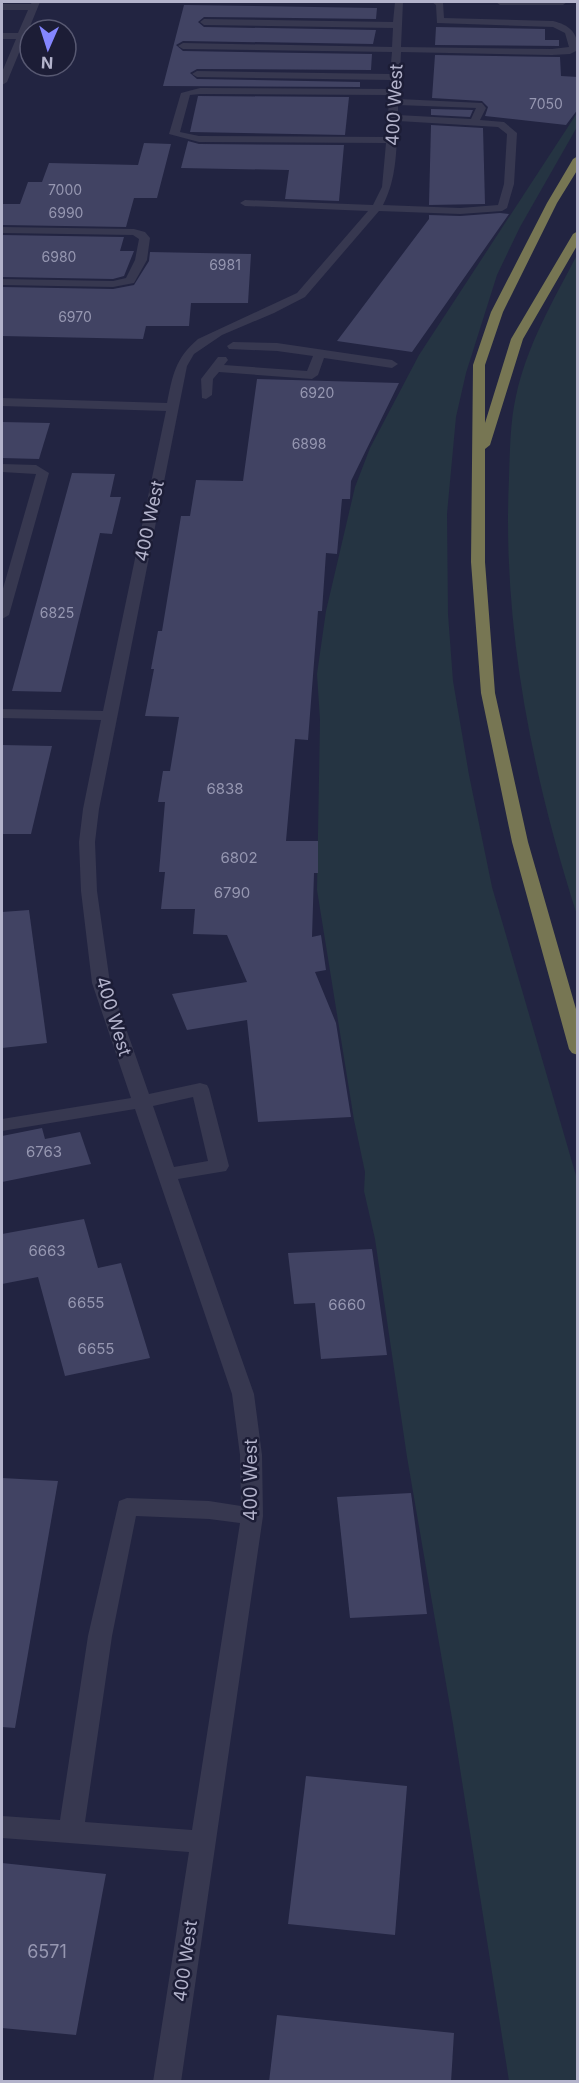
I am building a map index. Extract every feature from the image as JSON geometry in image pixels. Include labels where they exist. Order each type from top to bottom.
[{"type":"highway","points":[[578,159],[552,203],[497,312],[479,365],[477,466],[478,562],[488,693],[520,842],[578,1049]]},
{"type":"highway","points":[[477,466],[517,339],[578,234]]},
{"type":"street","name":"400 West","points":[[167,2082],[201,1842],[252,1516],[253,1478],[250,1433],[243,1394],[101,983],[89,891],[87,842],[109,716],[184,357],[204,340],[284,306],[301,295],[377,207],[387,187],[392,140],[399,2]]},
{"type":"street","points":[[183,46],[556,52],[570,51],[574,48],[571,32],[567,27],[553,24],[440,21],[441,6],[436,2]]},
{"type":"street","points":[[500,2],[563,2]]},
{"type":"street","points":[[2,7],[34,4],[28,18]]},
{"type":"street","points":[[204,22],[398,25]]},
{"type":"street","points":[[2,36],[18,36]]},
{"type":"street","points":[[3,77],[18,44]]},
{"type":"street","points":[[2,56],[13,56]]},
{"type":"street","points":[[197,74],[395,77]]},
{"type":"street","points":[[392,140],[199,139],[174,134],[186,93],[200,91],[394,97],[479,105],[481,108],[474,122]]},
{"type":"street","points":[[245,203],[460,211],[502,208],[508,184],[512,133],[501,124],[393,118]]},
{"type":"street","points":[[2,230],[141,234],[145,238],[134,277],[121,283],[2,282]]},
{"type":"street","points":[[204,340],[233,346],[277,347],[392,364]]},
{"type":"street","points":[[206,395],[207,379],[233,346]]},
{"type":"street","points":[[216,368],[312,375],[320,353]]},
{"type":"street","points":[[2,402],[172,407]]},
{"type":"street","points":[[2,468],[36,469],[43,473],[2,615]]},
{"type":"street","points":[[2,713],[109,716]]},
{"type":"street","points":[[2,1125],[142,1102],[200,1089],[219,1166],[168,1174]]},
{"type":"street","points":[[71,1832],[100,1636],[127,1507],[209,1510],[252,1516]]},
{"type":"street","points":[[2,1827],[201,1842]]},
{"type":"shaded area","points":[[577,113],[577,127],[520,227],[497,275],[466,373],[456,417],[447,514],[448,614],[453,681],[469,775],[492,887],[577,1179],[577,2081],[509,2081],[453,1724],[407,1457],[375,1239],[364,1191],[365,1172],[354,1120],[317,890],[320,720],[317,674],[326,611],[355,487],[370,448],[419,355]]},
{"type":"shaded area","points":[[577,255],[577,915],[546,808],[524,699],[510,589],[508,533],[511,437],[516,396],[534,341]]},
{"type":"building","points":[[184,5],[377,8],[376,19],[204,17],[198,22],[204,27],[376,30],[373,44],[183,41],[176,45],[183,51],[372,54],[371,70],[197,69],[190,73],[197,79],[360,82],[360,87],[163,86]]},
{"type":"building","points":[[436,27],[545,29],[545,40],[559,40],[559,46],[435,45]]},
{"type":"building","points":[[435,55],[560,57],[561,76],[578,77],[578,109],[566,125],[485,116],[488,107],[482,101],[432,98]]},
{"type":"building","points":[[198,96],[349,97],[345,135],[190,132]]},
{"type":"building","points":[[431,109],[473,110],[470,117],[431,115]]},
{"type":"building","points":[[431,125],[483,128],[485,204],[429,205]]},
{"type":"building","points":[[188,141],[199,144],[344,145],[339,201],[285,199],[289,170],[181,168]]},
{"type":"building","points":[[144,143],[171,144],[157,198],[134,198],[126,227],[2,225],[2,204],[20,204],[28,182],[42,182],[49,163],[138,165]]},
{"type":"building","points":[[509,214],[412,352],[337,341],[429,219],[429,215],[460,216]]},
{"type":"building","points":[[2,235],[124,237],[120,251],[134,251],[124,276],[113,279],[2,277]]},
{"type":"building","points":[[150,252],[251,254],[248,303],[191,303],[189,326],[146,326],[143,339],[2,336],[2,287],[113,289],[134,285],[149,261]]},
{"type":"building","points":[[257,379],[399,383],[351,481],[350,499],[342,499],[337,554],[326,553],[322,611],[318,611],[308,740],[295,739],[286,841],[318,841],[318,873],[314,873],[312,937],[321,935],[326,970],[315,972],[336,1023],[351,1117],[258,1122],[247,1020],[187,1030],[172,994],[247,982],[227,935],[193,934],[195,909],[161,909],[165,872],[159,872],[165,802],[158,802],[163,771],[170,771],[179,717],[145,716],[154,669],[151,669],[158,631],[162,631],[181,516],[190,516],[196,480],[243,481]]},
{"type":"building","points":[[2,422],[50,423],[39,459],[2,458]]},
{"type":"building","points":[[72,473],[115,474],[110,497],[121,497],[112,534],[100,533],[61,692],[12,691]]},
{"type":"building","points":[[2,745],[52,746],[31,834],[2,834]]},
{"type":"building","points":[[29,910],[47,1043],[2,1048],[2,912]]},
{"type":"building","points":[[42,1128],[45,1139],[80,1132],[91,1164],[2,1182],[2,1136]]},
{"type":"building","points":[[84,1219],[98,1268],[121,1263],[150,1358],[65,1376],[38,1277],[2,1284],[2,1234]]},
{"type":"building","points":[[372,1249],[387,1355],[321,1359],[315,1303],[294,1304],[288,1253]]},
{"type":"building","points":[[2,1478],[58,1481],[15,1728],[2,1727]]},
{"type":"building","points":[[411,1493],[427,1614],[350,1618],[337,1497]]},
{"type":"building","points":[[306,1776],[407,1786],[395,1935],[288,1924]]},
{"type":"building","points":[[2,1863],[106,1874],[76,2035],[2,2028]]},
{"type":"building","points":[[277,2015],[454,2033],[451,2082],[269,2082]]}]
